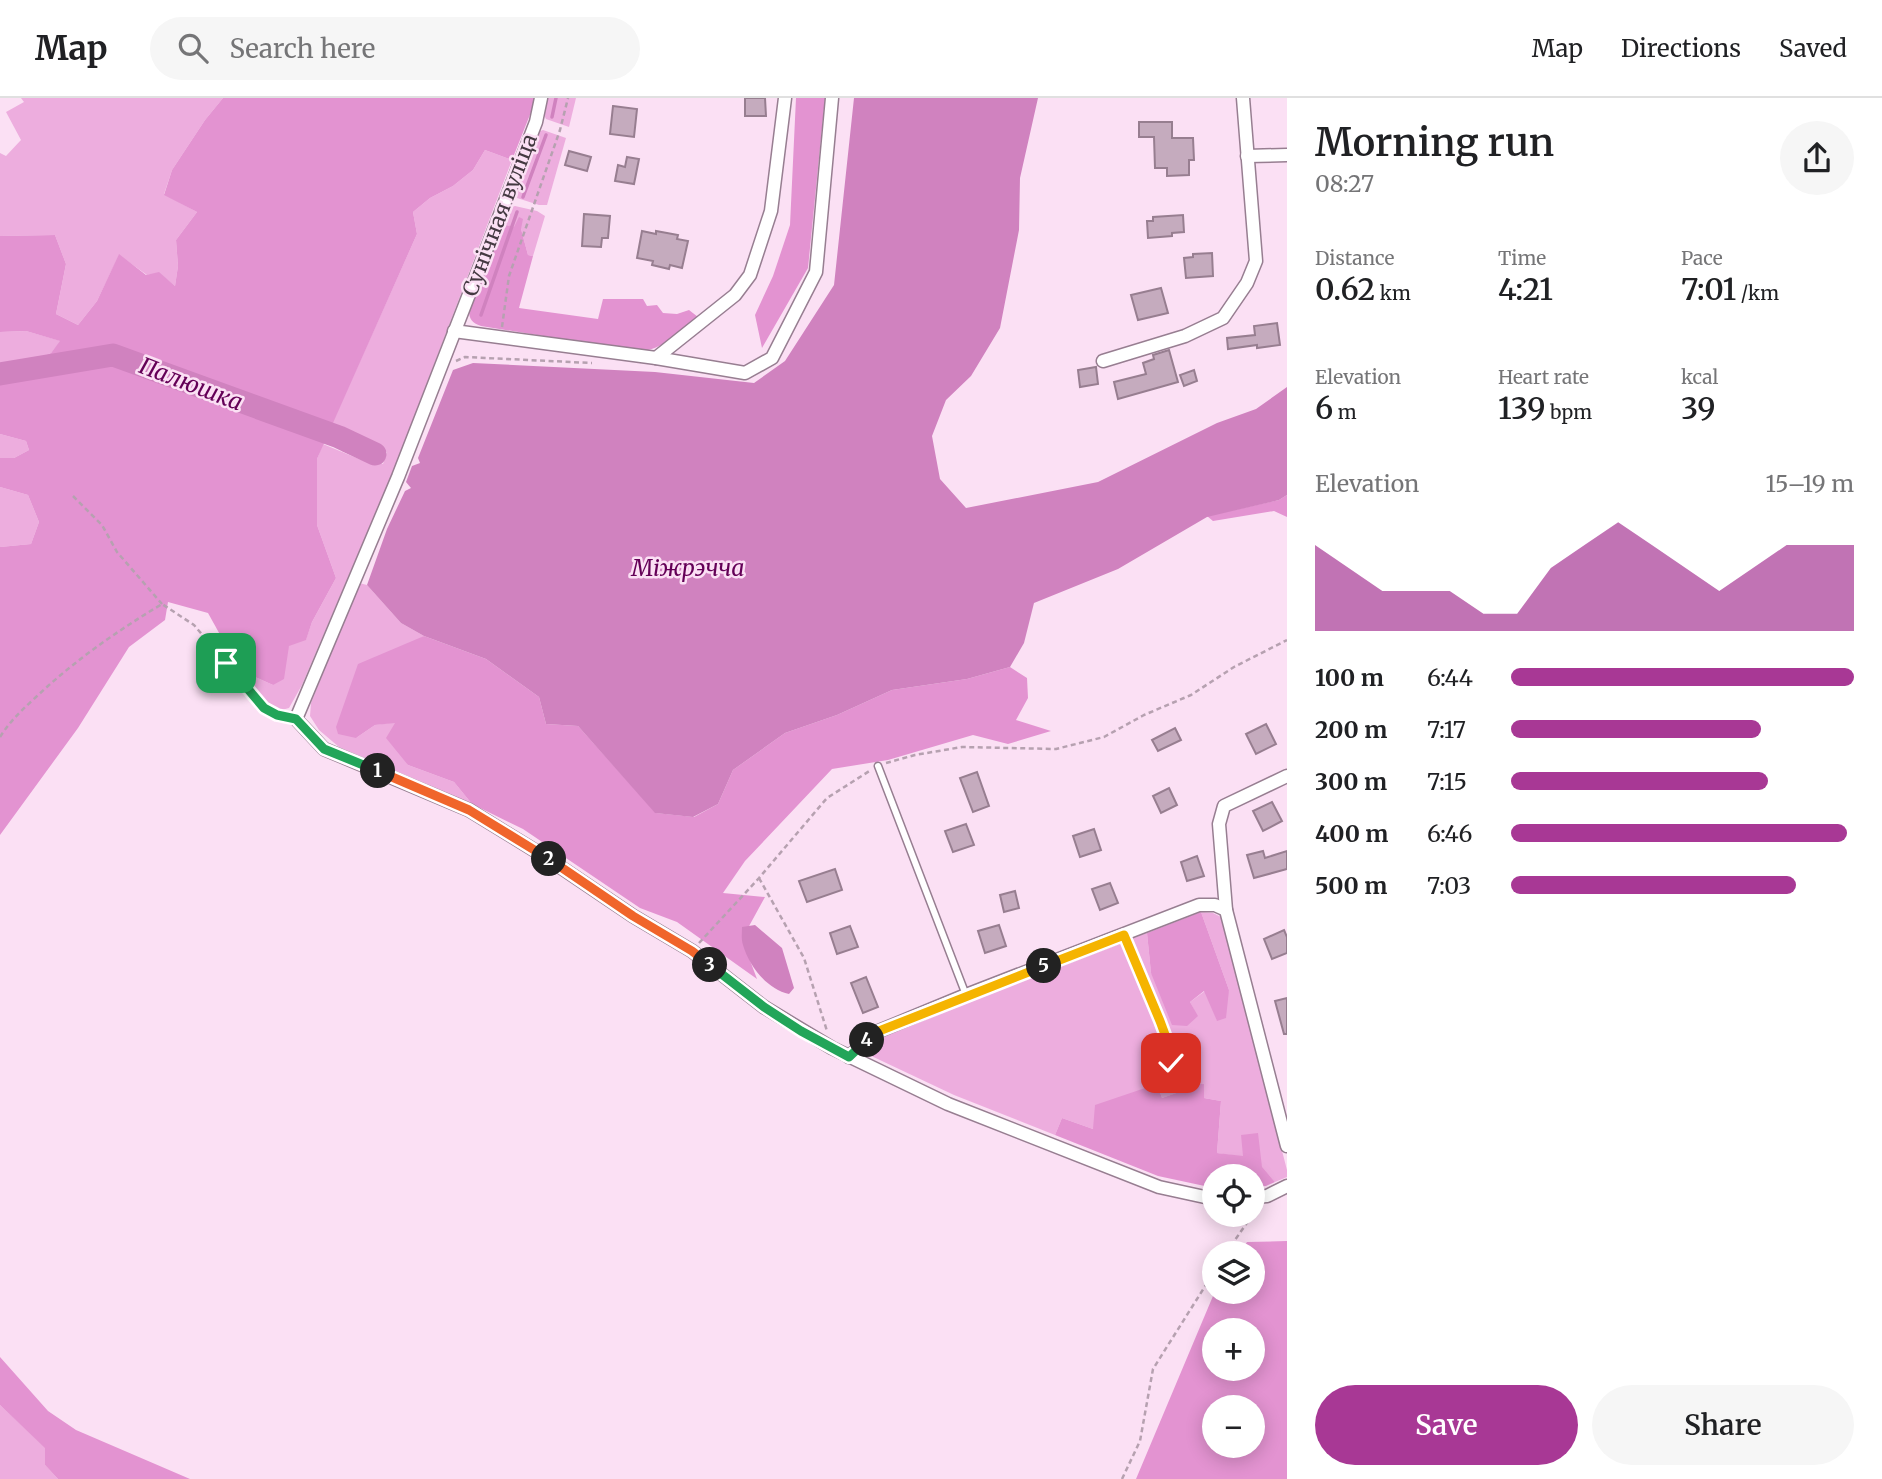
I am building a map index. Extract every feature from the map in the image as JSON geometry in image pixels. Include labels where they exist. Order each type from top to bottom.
[{"type":"street","name":"Сунічная вуліца","points":[[296,719],[398,477],[536,122],[541,98]]},
{"type":"street","points":[[656,358],[735,295],[750,275],[771,211],[785,98]]},
{"type":"street","points":[[454,331],[656,358],[744,373],[772,358],[816,272],[832,98]]},
{"type":"street","points":[[1103,361],[1185,336],[1223,318],[1247,283],[1256,261],[1242,98]]},
{"type":"street","points":[[1247,156],[1287,155]]},
{"type":"street","points":[[296,719],[324,749],[469,810],[548,858],[633,916],[692,951],[764,1007],[849,1057],[948,1104],[1158,1187],[1202,1196]]},
{"type":"street","points":[[1287,776],[1224,806],[1219,824],[1226,911],[1287,1146]]},
{"type":"street","points":[[849,1057],[874,1033],[966,995],[1199,905],[1215,905],[1226,911]]},
{"type":"street","points":[[1265,1196],[1287,1186]]},
{"type":"lane","points":[[878,766],[966,995]]},
{"type":"lane","points":[[1124,935],[1170,1048],[1169,1085]]},
{"type":"path","points":[[501,337],[509,276],[561,130],[568,98]]},
{"type":"path","points":[[453,363],[465,356],[596,363]]},
{"type":"path","points":[[73,496],[102,525],[117,552],[162,604],[194,625],[264,708],[277,715],[296,719]]},
{"type":"path","points":[[0,737],[9,722],[57,677],[122,627],[162,604]]},
{"type":"path","points":[[692,951],[827,799],[878,766],[915,755],[962,747],[1056,749],[1104,737],[1144,715],[1191,695],[1234,667],[1287,640]]},
{"type":"path","points":[[759,878],[804,958],[832,1048]]},
{"type":"path","points":[[1122,1479],[1140,1441],[1153,1369],[1202,1291]]},
{"type":"shaded area","points":[[21,98],[223,98],[172,170],[164,194],[197,212],[176,240],[178,266],[175,286],[159,273],[147,275],[119,255],[97,301],[78,325],[56,314],[66,264],[55,235],[0,236],[0,153],[6,156],[21,140],[6,112],[24,102]]},
{"type":"shaded area","points":[[223,98],[534,98],[512,160],[485,150],[473,170],[413,212],[417,234],[317,459],[317,525],[336,578],[312,622],[306,640],[289,646],[284,679],[273,685],[242,671],[208,613],[168,602],[165,620],[129,647],[78,728],[0,835],[0,547],[31,544],[39,522],[28,495],[0,487],[0,458],[14,458],[29,450],[26,441],[0,434],[0,374],[51,353],[60,341],[26,331],[0,332],[0,236],[55,235],[66,264],[56,314],[78,325],[97,301],[119,254],[146,275],[159,272],[175,286],[178,266],[176,240],[197,212],[164,195],[172,170]]},
{"type":"shaded area","points":[[547,98],[576,98],[569,127],[546,119],[544,115]]},
{"type":"shaded area","points":[[796,98],[825,98],[808,268],[762,348],[755,315],[773,276],[790,225]]},
{"type":"shaded area","points":[[543,130],[566,138],[547,205],[539,205],[517,198],[515,194],[538,132]]},
{"type":"shaded area","points":[[485,150],[512,160],[393,472],[302,685],[289,708],[278,711],[256,695],[247,684],[242,671],[273,685],[289,645],[306,639],[312,622],[336,578],[317,525],[317,459],[323,444],[364,461],[373,460],[383,464],[387,452],[373,442],[331,426],[417,234],[413,212],[473,170]]},
{"type":"shaded area","points":[[515,206],[537,211],[545,216],[533,256],[528,255],[521,229],[503,224],[509,208]]},
{"type":"shaded area","points":[[519,217],[523,219],[521,229],[528,255],[533,256],[519,308],[598,319],[603,299],[643,299],[647,306],[657,305],[663,313],[677,314],[689,310],[698,317],[662,345],[636,351],[475,324],[470,318],[469,310],[503,224],[514,227]]},
{"type":"shaded area","points":[[26,331],[61,341],[51,353],[0,374],[0,332]]},
{"type":"shaded area","points":[[0,434],[26,441],[29,450],[14,458],[0,458]]},
{"type":"shaded area","points":[[0,487],[28,495],[39,522],[31,544],[0,547]]},
{"type":"shaded area","points":[[1287,495],[1287,517],[1274,511],[1213,521],[1207,516],[1279,500]]},
{"type":"shaded area","points":[[359,583],[367,585],[401,623],[424,636],[412,643],[356,738],[375,725],[396,722],[408,765],[454,782],[472,804],[339,747],[319,730],[310,716],[311,703]]},
{"type":"shaded area","points":[[424,636],[486,659],[539,697],[546,724],[578,726],[656,813],[694,817],[718,804],[733,770],[785,733],[837,715],[892,690],[967,679],[1010,667],[1027,678],[1028,698],[1016,720],[1051,731],[1008,744],[973,735],[888,760],[832,769],[745,861],[723,893],[765,897],[742,939],[757,979],[677,922],[640,908],[523,829],[472,804],[454,782],[408,765],[386,738],[395,723],[375,725],[356,738],[338,734],[336,727],[358,664]]},
{"type":"shaded area","points":[[1201,912],[1221,917],[1287,1170],[1287,1177],[1275,1182],[1265,1171],[1265,1164],[1217,1153],[1221,1101],[1204,1098],[1204,1084],[1162,1098],[1157,1084],[1093,1129],[1062,1118],[1055,1135],[954,1095],[865,1053],[877,1037],[1147,933],[1151,973],[1197,1016],[1190,1002],[1205,991],[1217,1020],[1229,990]]},
{"type":"shaded area","points":[[1201,912],[1229,990],[1226,1018],[1217,1021],[1204,991],[1190,1002],[1198,1016],[1187,1026],[1172,1025],[1151,973],[1147,933]]},
{"type":"shaded area","points":[[1157,1084],[1162,1098],[1185,1090],[1188,1084],[1204,1084],[1204,1098],[1221,1101],[1217,1153],[1243,1156],[1241,1135],[1258,1133],[1262,1164],[1202,1164],[1202,1185],[1158,1176],[1055,1135],[1062,1118],[1093,1129],[1095,1105]]},
{"type":"shaded area","points":[[1265,1170],[1275,1182],[1265,1186]]},
{"type":"shaded area","points":[[1287,1241],[1287,1479],[1136,1479],[1202,1322],[1202,1381],[1265,1381],[1265,1318],[1204,1318],[1210,1304],[1265,1304],[1265,1242]]},
{"type":"shaded area","points":[[0,1357],[48,1411],[76,1430],[190,1479],[58,1479],[45,1465],[45,1448],[0,1405]]},
{"type":"shaded area","points":[[0,1405],[46,1448],[45,1465],[58,1479],[0,1479]]},
{"type":"water","name":"Міжрэчча","points":[[854,98],[1038,98],[1020,178],[1019,230],[1000,328],[971,376],[946,400],[932,436],[940,479],[966,508],[1098,482],[1217,423],[1256,409],[1287,387],[1287,495],[1279,500],[1207,517],[1118,569],[1034,603],[1024,643],[1010,667],[967,679],[892,690],[837,715],[785,733],[733,770],[718,804],[693,817],[655,813],[578,726],[546,724],[539,697],[486,659],[424,636],[401,623],[367,585],[387,529],[405,491],[411,488],[406,482],[412,466],[420,463],[418,458],[453,370],[473,363],[655,372],[754,383],[785,361],[834,285]]},
{"type":"water","points":[[350,433],[374,442],[378,448],[373,460],[365,461],[342,451],[339,437]]},
{"type":"water","points":[[755,925],[782,948],[794,988],[789,994],[766,982],[746,953],[742,943],[742,927]]},
{"type":"building","points":[[745,98],[765,98],[766,116],[745,116]]},
{"type":"building","points":[[613,106],[637,109],[634,137],[610,134]]},
{"type":"building","points":[[1139,122],[1172,122],[1172,138],[1193,138],[1194,160],[1189,160],[1189,175],[1167,176],[1167,168],[1155,168],[1154,137],[1139,137]]},
{"type":"building","points":[[569,151],[591,157],[587,171],[565,165]]},
{"type":"building","points":[[627,157],[639,159],[634,184],[615,181],[618,165],[625,167]]},
{"type":"building","points":[[584,214],[610,216],[608,238],[602,238],[601,247],[582,246]]},
{"type":"building","points":[[1183,215],[1184,232],[1148,238],[1147,221],[1153,221],[1153,217]]},
{"type":"building","points":[[642,231],[678,235],[677,239],[688,241],[682,268],[670,265],[669,269],[652,265],[653,261],[637,258]]},
{"type":"building","points":[[1212,253],[1213,276],[1186,278],[1184,258],[1193,257],[1193,254]]},
{"type":"building","points":[[1161,288],[1168,313],[1138,320],[1131,295]]},
{"type":"building","points":[[1277,323],[1280,345],[1228,349],[1227,338],[1255,335],[1254,326]]},
{"type":"building","points":[[1169,350],[1178,382],[1118,399],[1114,382],[1146,374],[1143,363],[1154,359],[1153,355]]},
{"type":"building","points":[[1096,367],[1098,384],[1080,387],[1078,370]]},
{"type":"building","points":[[1194,370],[1197,381],[1184,386],[1180,375]]},
{"type":"building","points":[[1266,724],[1276,744],[1256,754],[1246,734]]},
{"type":"building","points":[[1175,728],[1181,740],[1158,751],[1152,740]]},
{"type":"building","points":[[977,772],[989,806],[973,812],[960,778]]},
{"type":"building","points":[[1169,788],[1177,805],[1161,813],[1153,796]]},
{"type":"building","points":[[1272,802],[1282,821],[1263,831],[1253,811]]},
{"type":"building","points":[[966,824],[974,845],[953,852],[945,831]]},
{"type":"building","points":[[1094,829],[1101,850],[1080,857],[1073,836]]},
{"type":"building","points":[[1263,851],[1265,858],[1287,851],[1287,869],[1254,878],[1247,855]]},
{"type":"building","points":[[1197,856],[1204,876],[1187,881],[1181,862]]},
{"type":"building","points":[[835,869],[842,890],[807,902],[799,881]]},
{"type":"building","points":[[1110,883],[1118,903],[1100,910],[1092,889]]},
{"type":"building","points":[[1015,891],[1019,908],[1004,912],[1000,895]]},
{"type":"building","points":[[999,925],[1006,946],[985,953],[978,931]]},
{"type":"building","points":[[850,926],[858,947],[837,954],[830,933]]},
{"type":"building","points":[[1284,930],[1287,953],[1272,959],[1264,939]]},
{"type":"building","points":[[866,977],[878,1007],[863,1013],[851,983]]},
{"type":"building","points":[[1287,998],[1287,1034],[1284,1034],[1275,1001]]},
{"type":"waterway","points":[[552,117],[556,98]]},
{"type":"waterway","points":[[523,197],[546,135]]},
{"type":"waterway","points":[[481,315],[517,212]]},
{"type":"waterway","name":"Палюшка","points":[[0,374],[113,355],[339,437],[375,454]]},
{"type":"route","points":[[226,663],[264,708],[277,715],[296,719],[324,749],[469,810],[692,951],[764,1007],[849,1057],[874,1033],[1124,935],[1170,1048],[1171,1063]]}]
